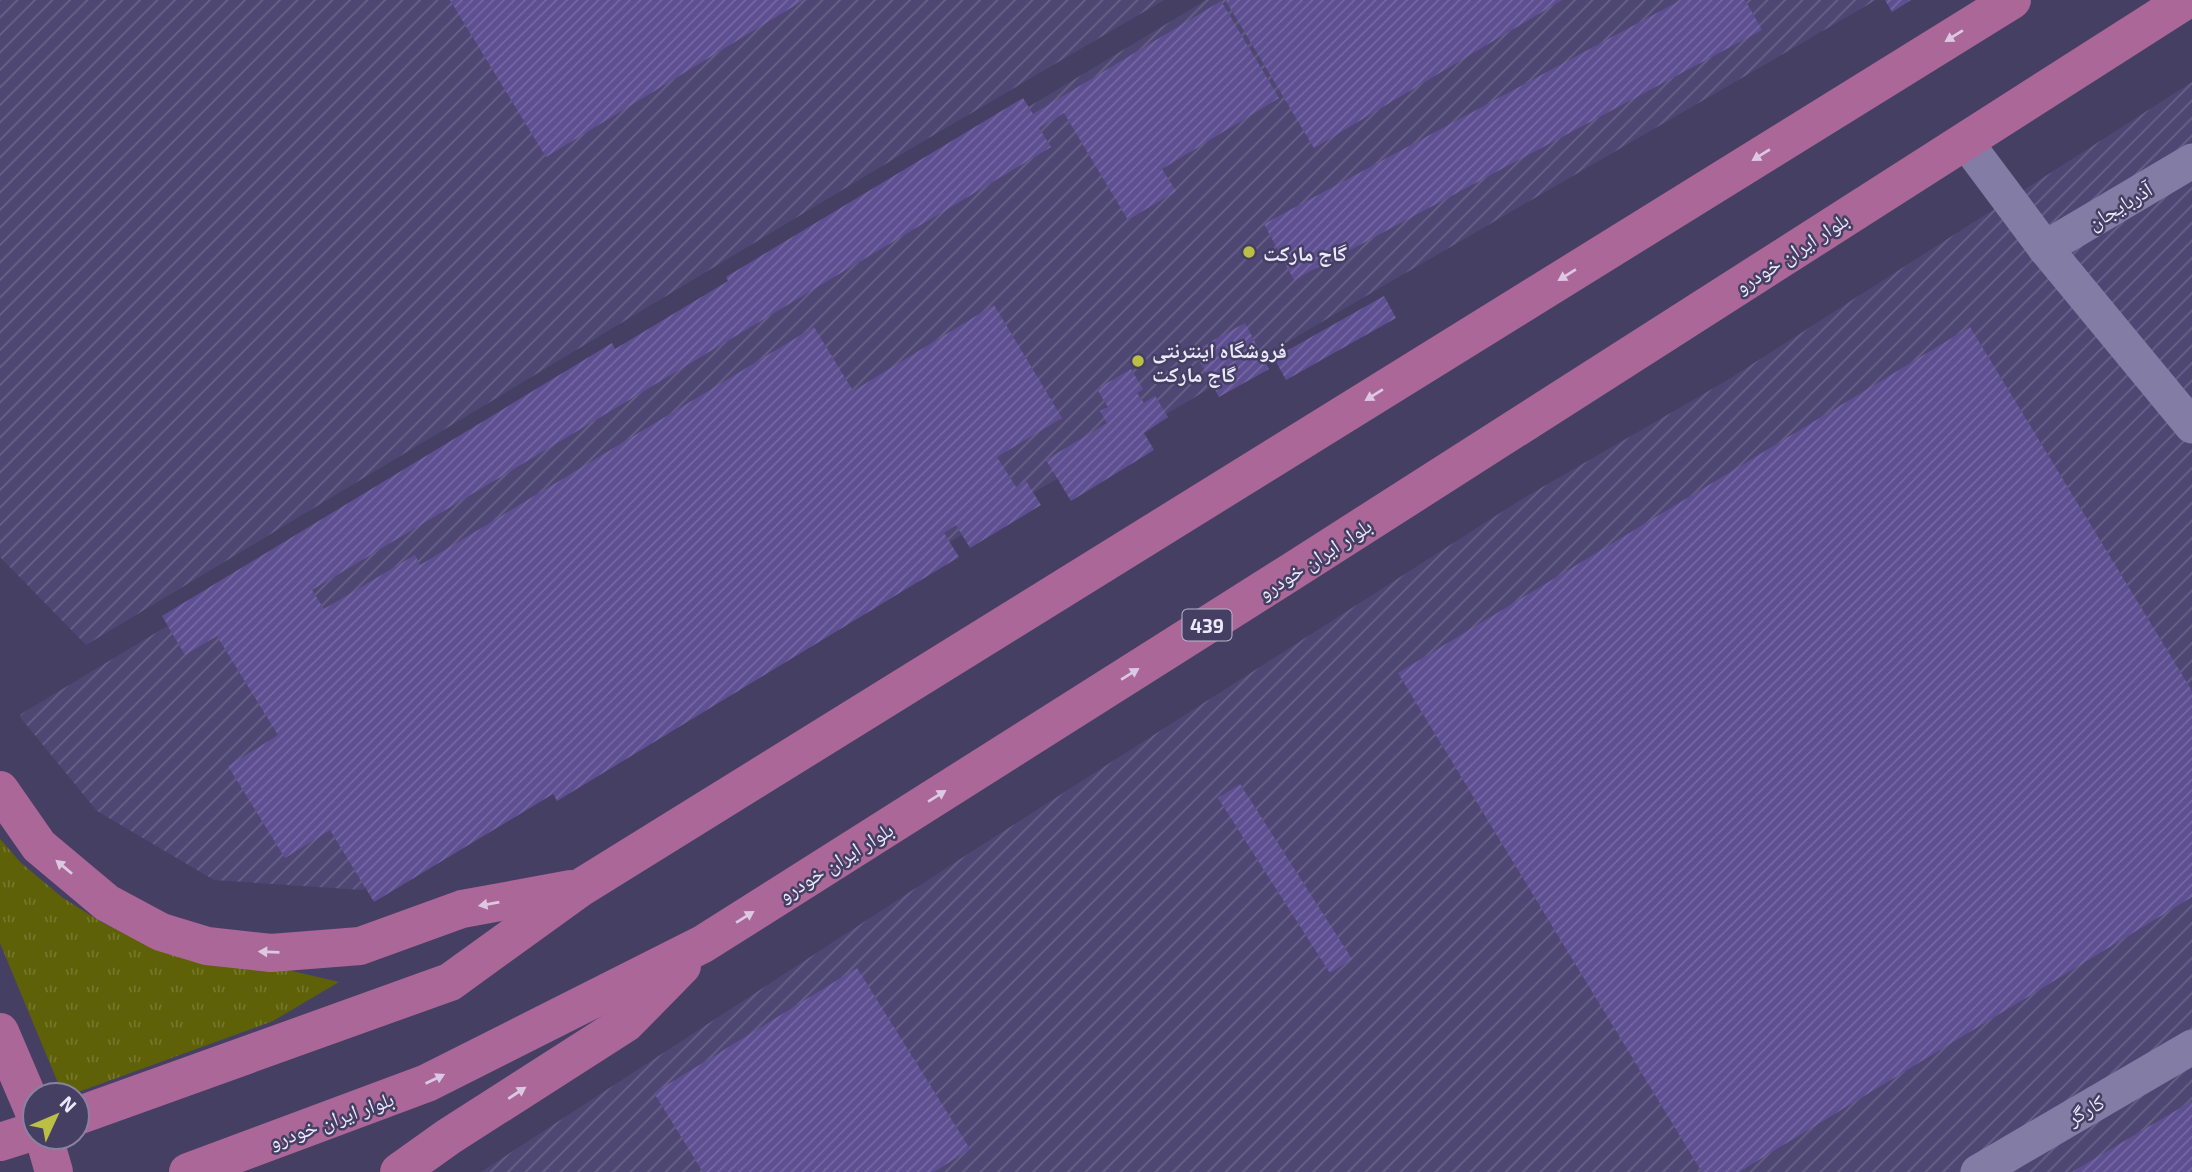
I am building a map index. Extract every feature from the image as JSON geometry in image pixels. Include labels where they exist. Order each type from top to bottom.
[{"type":"main road","points":[[91,1111],[450,982],[580,888],[2012,0]]},
{"type":"main road","name":"بلوار ایران خودرو","points":[[188,1172],[426,1083],[703,944],[1303,565],[2186,0]]},
{"type":"main road","points":[[0,790],[39,846],[107,903],[161,932],[207,946],[271,953],[360,946],[462,909],[580,888]]},
{"type":"main road","points":[[399,1172],[448,1137],[626,1023],[703,944]]},
{"type":"main road","points":[[0,1032],[21,1120]]},
{"type":"main road","points":[[38,1151],[54,1172]]},
{"type":"lane","points":[[1965,141],[2045,248],[2192,426]]},
{"type":"lane","name":"آذربایجان","points":[[2045,248],[2192,161]]},
{"type":"lane","name":"کارگر","points":[[1978,1172],[2192,1046]]},
{"type":"shaded area","points":[[0,0],[1164,0],[927,139],[86,645],[0,557]]},
{"type":"shaded area","points":[[1206,0],[1876,0],[1347,307],[362,890],[214,880],[97,811],[20,717],[21,714]]},
{"type":"shaded area","points":[[2192,82],[2192,1172],[481,1172],[971,852],[1522,499],[1726,381]]},
{"type":"green space","points":[[0,839],[21,863],[63,898],[103,923],[149,946],[275,967],[339,982],[273,1021],[91,1087],[91,1081],[57,1081],[0,943]]},
{"type":"building","points":[[450,0],[804,0],[546,157]]},
{"type":"building","points":[[1562,0],[1314,148],[1226,1]]},
{"type":"building","points":[[1681,0],[1745,0],[1762,30],[1294,280],[1264,224]]},
{"type":"building","points":[[1885,0],[1911,0],[1892,12]]},
{"type":"building","points":[[1221,1],[1279,98],[1162,169],[1176,191],[1128,220],[1064,113],[1039,128],[1051,147],[312,590],[324,609],[415,555],[420,565],[814,327],[853,391],[994,305],[1062,418],[997,457],[1016,487],[1026,481],[1041,505],[970,548],[956,525],[944,533],[959,557],[557,801],[553,794],[374,902],[330,830],[285,858],[228,766],[278,735],[217,636],[185,655],[162,616],[612,343],[615,349],[728,281],[726,277],[1023,98],[1033,114]]},
{"type":"building","points":[[1384,296],[1396,318],[1286,380],[1274,358]]},
{"type":"building","points":[[1245,323],[1269,369],[1219,397],[1194,351]]},
{"type":"building","points":[[1970,327],[2192,691],[2192,897],[1739,1172],[1702,1172],[1398,673]]},
{"type":"building","points":[[1131,369],[1143,389],[1137,393],[1144,403],[1155,396],[1168,417],[1144,433],[1154,450],[1071,501],[1046,460],[1107,423],[1100,411],[1108,407],[1097,389]]},
{"type":"building","points":[[1240,784],[1352,959],[1330,973],[1218,798]]},
{"type":"building","points":[[857,968],[970,1149],[934,1172],[703,1172],[654,1093]]},
{"type":"building","points":[[2192,1101],[2192,1172],[2072,1172]]},
{"type":"place","name":"گاج مارکت","points":[[1249,252]]},
{"type":"place","name":"فروشگاه اینترنتی گاج مارکت","points":[[1138,361]]}]
